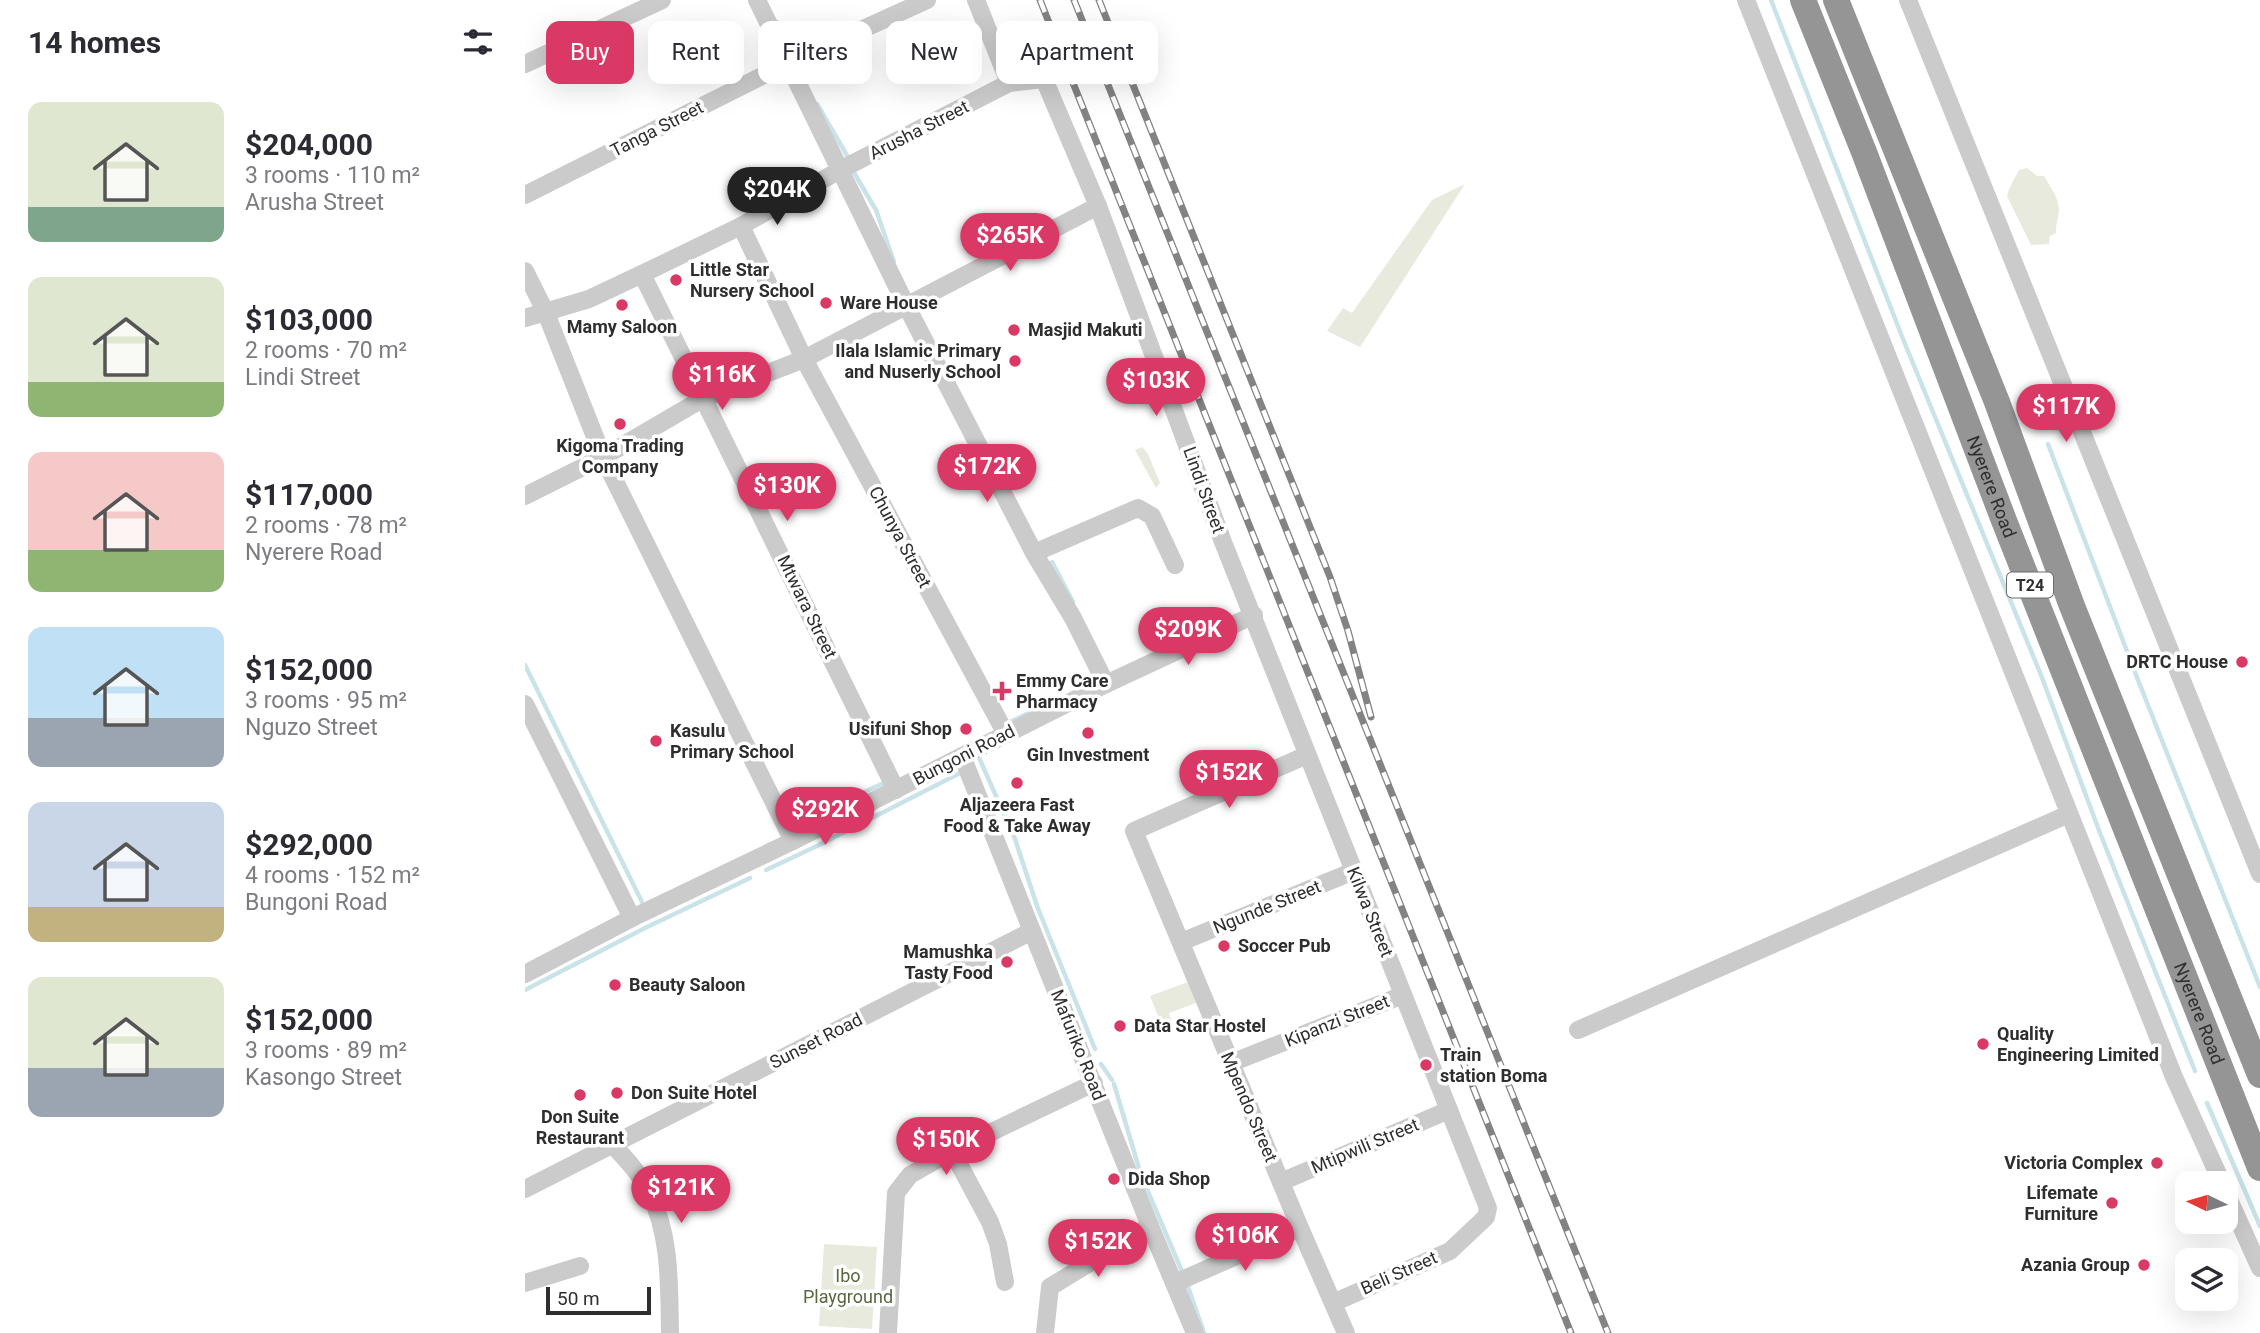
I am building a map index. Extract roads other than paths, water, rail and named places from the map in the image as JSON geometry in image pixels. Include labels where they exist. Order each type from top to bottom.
[{"type":"highway","name":"Nyerere Road","points":[[1803,0],[2260,1168]]},
{"type":"highway","name":"Nyerere Road","points":[[1836,0],[1997,402],[2072,606],[2260,1075]]},
{"type":"street","points":[[525,64],[662,0]]},
{"type":"street","points":[[757,0],[767,21]]},
{"type":"street","name":"Tanga Street","points":[[872,25],[927,0]]},
{"type":"street","points":[[976,0],[996,50]]},
{"type":"street","points":[[1746,0],[2174,1077],[2217,1171]]},
{"type":"street","points":[[1908,0],[2260,874]]},
{"type":"street","name":"Tanga Street","points":[[525,195],[758,79]]},
{"type":"street","points":[[798,84],[906,305],[1106,684]]},
{"type":"street","name":"Arusha Street","points":[[525,318],[589,299],[741,226],[840,170],[1007,84]]},
{"type":"street","name":"Lindi Street","points":[[1046,84],[1098,206],[1223,542],[1254,615]]},
{"type":"street","points":[[525,496],[603,457],[704,398],[804,359],[1098,206]]},
{"type":"street","name":"Chunya Street","points":[[741,226],[804,359],[1006,734]]},
{"type":"street","points":[[525,271],[546,313],[603,457],[793,841]]},
{"type":"street","name":"Mtwara Street","points":[[642,274],[896,790]]},
{"type":"street","points":[[1034,552],[1138,508],[1152,516],[1175,565]]},
{"type":"street","name":"Bungoni Road","points":[[527,967],[793,841],[1106,684],[1254,615]]},
{"type":"street","name":"Kilwa Street","points":[[1254,615],[1488,1208]]},
{"type":"street","points":[[525,704],[632,918]]},
{"type":"street","name":"Mpendo Street","points":[[1307,755],[1134,831],[1346,1333]]},
{"type":"street","name":"Mafuriko Road","points":[[962,756],[1195,1333]]},
{"type":"street","points":[[1578,1030],[2069,814]]},
{"type":"street","name":"Ngunde Street","points":[[1181,942],[1354,872]]},
{"type":"street","name":"Sunset Road","points":[[525,1189],[1032,931]]},
{"type":"street","name":"Kipanzi Street","points":[[1231,1063],[1403,995]]},
{"type":"street","points":[[888,1333],[897,1193],[911,1175],[952,1151],[1094,1083]]},
{"type":"street","name":"Mtipwili Street","points":[[1280,1182],[1449,1110]]},
{"type":"street","points":[[612,1144],[636,1171],[650,1193],[665,1238],[670,1333]]},
{"type":"street","points":[[952,1151],[990,1222],[998,1244],[1005,1282]]},
{"type":"street","name":"Beli Street","points":[[1333,1303],[1450,1251],[1486,1217],[1488,1208]]},
{"type":"street","points":[[2238,1219],[2260,1268]]},
{"type":"street","points":[[1045,1333],[1050,1286],[1150,1226]]},
{"type":"street","points":[[1175,1283],[1300,1228]]},
{"type":"street","points":[[525,1283],[580,1266]]},
{"type":"waterway","points":[[1771,0],[1903,339],[2041,675],[2100,833],[2195,1071]]},
{"type":"waterway","points":[[817,104],[849,159]]},
{"type":"waterway","points":[[850,172],[853,171],[876,210],[894,262]]},
{"type":"waterway","points":[[2048,444],[2260,987]]},
{"type":"waterway","points":[[1052,562],[1073,602]]},
{"type":"waterway","points":[[525,665],[642,902]]},
{"type":"waterway","points":[[1006,724],[1039,708]]},
{"type":"waterway","points":[[977,753],[1015,839],[1037,906],[1095,1049]]},
{"type":"waterway","points":[[766,870],[962,772]]},
{"type":"waterway","points":[[821,816],[845,801],[888,781]]},
{"type":"waterway","points":[[525,990],[750,878]]},
{"type":"waterway","points":[[1101,1064],[1112,1080]]},
{"type":"waterway","points":[[1114,1084],[1141,1175],[1184,1276]]},
{"type":"waterway","points":[[2207,1103],[2260,1226]]},
{"type":"waterway","points":[[1187,1284],[1204,1333]]},
{"type":"railway","points":[[1040,0],[1571,1333]]},
{"type":"railway","points":[[1074,0],[1608,1333]]},
{"type":"railway","points":[[1099,0],[1330,577],[1371,717]]},
{"type":"place","name":"Little Star Nursery School","points":[[676,280]]},
{"type":"place","name":"Ware House","points":[[826,303]]},
{"type":"place","name":"Mamy Saloon","points":[[622,305]]},
{"type":"place","name":"Masjid Makuti","points":[[1014,330]]},
{"type":"place","name":"Ilala Islamic Primary and Nuserly School","points":[[1015,361]]},
{"type":"place","name":"Kigoma Trading Company","points":[[620,424]]},
{"type":"place","name":"DRTC House","points":[[2242,662]]},
{"type":"place","name":"Emmy Care Pharmacy","points":[[1002,691]]},
{"type":"place","name":"Usifuni Shop","points":[[966,729]]},
{"type":"place","name":"Gin Investment","points":[[1088,733]]},
{"type":"place","name":"Kasulu Primary School","points":[[656,741]]},
{"type":"place","name":"Aljazeera Fast Food & Take Away","points":[[1017,783]]},
{"type":"place","name":"Soccer Pub","points":[[1224,946]]},
{"type":"place","name":"Mamushka Tasty Food","points":[[1007,962]]},
{"type":"place","name":"Beauty Saloon","points":[[615,985]]},
{"type":"place","name":"Data Star Hostel","points":[[1120,1026]]},
{"type":"place","name":"Quality Engineering Limited","points":[[1983,1044]]},
{"type":"place","name":"Train station Boma","points":[[1426,1065]]},
{"type":"place","name":"Don Suite Hotel","points":[[617,1093]]},
{"type":"place","name":"Don Suite Restaurant","points":[[580,1095]]},
{"type":"place","name":"Victoria Complex","points":[[2157,1163]]},
{"type":"place","name":"Dida Shop","points":[[1114,1179]]},
{"type":"place","name":"Lifemate Furniture","points":[[2112,1203]]},
{"type":"place","name":"Azania Group","points":[[2144,1265]]},
{"type":"park label","name":"Ibo Playground","points":[[848,1286]]}]
